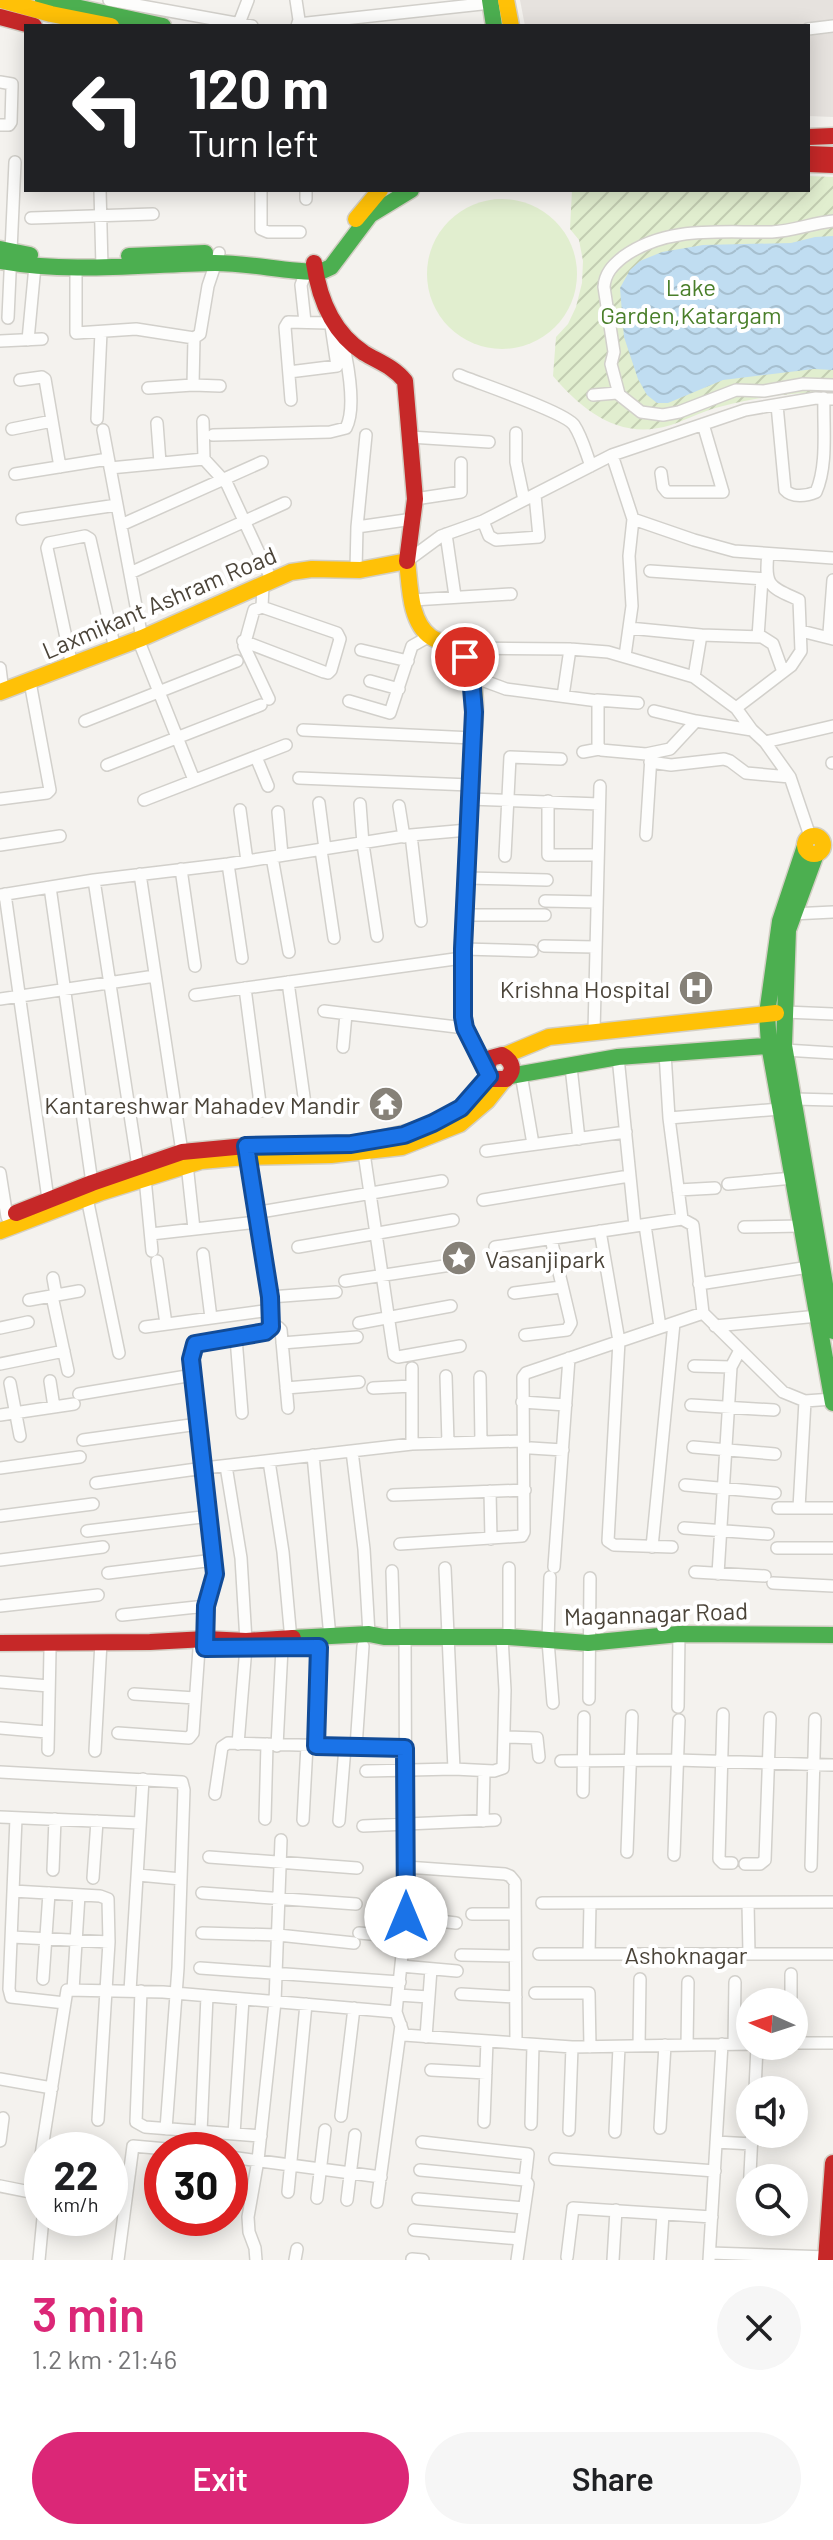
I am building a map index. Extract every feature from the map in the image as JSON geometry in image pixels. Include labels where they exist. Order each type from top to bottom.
[{"type":"main road","points":[[1,0],[101,24]]},
{"type":"main road","points":[[43,0],[96,6],[156,24]]},
{"type":"main road","points":[[494,24],[496,1]]},
{"type":"main road","points":[[496,1],[510,24]]},
{"type":"main road","points":[[0,17],[26,24]]},
{"type":"main road","points":[[810,136],[833,136]]},
{"type":"main road","points":[[810,144],[833,144]]},
{"type":"main road","points":[[810,154],[833,155]]},
{"type":"main road","points":[[810,164],[833,165]]},
{"type":"main road","points":[[312,268],[329,255],[378,192]]},
{"type":"main road","points":[[6,256],[102,262],[218,258],[312,268],[331,267],[370,215],[408,192]]},
{"type":"main road","points":[[6,256],[35,266],[76,268],[102,262]]},
{"type":"main road","points":[[312,268],[327,308],[340,331],[355,347],[405,381],[415,499],[407,561],[413,600],[421,624],[430,636],[458,648],[465,657],[471,676],[474,712],[462,954],[463,1017],[468,1034],[500,1070]]},
{"type":"main road","name":"Laxmikant Ashram Road","points":[[1,692],[140,639],[291,572],[304,569],[356,570],[407,561]]},
{"type":"main road","points":[[776,1013],[792,914],[820,843]]},
{"type":"main road","points":[[820,843],[780,921],[776,1013],[793,1178],[802,1226],[821,1264],[818,1316],[832,1400]]},
{"type":"main road","points":[[2,1223],[185,1158],[351,1144],[404,1135],[461,1108],[500,1070],[542,1039],[776,1013]]},
{"type":"main road","points":[[500,1070],[571,1067],[618,1057],[665,1053],[780,1047]]},
{"type":"main road","points":[[246,1152],[364,1153],[402,1147],[451,1129],[482,1106],[500,1070]]},
{"type":"main road","points":[[787,1104],[833,1331]]},
{"type":"main road","points":[[2,1223],[48,1199],[90,1190]]},
{"type":"main road","name":"Magannagar Road","points":[[0,1649],[50,1650],[150,1642],[287,1644],[447,1636],[588,1643],[679,1634],[833,1635]]},
{"type":"main road","name":"Magannagar Road","points":[[0,1643],[100,1646]]},
{"type":"main road","points":[[826,2259],[833,2163]]},
{"type":"street","points":[[111,0],[233,24]]},
{"type":"street","points":[[238,24],[248,0]]},
{"type":"street","points":[[296,0],[298,24]]},
{"type":"street","points":[[306,24],[496,1]]},
{"type":"street","points":[[810,29],[833,26]]},
{"type":"street","points":[[0,82],[12,84],[12,87],[11,122],[0,125]]},
{"type":"street","points":[[8,318],[6,256],[15,162]]},
{"type":"street","points":[[100,192],[102,262]]},
{"type":"street","points":[[261,192],[261,229],[268,232],[300,232]]},
{"type":"street","points":[[31,218],[153,214]]},
{"type":"street","points":[[619,394],[611,364],[614,352],[604,287],[605,277],[617,262],[648,242],[663,238],[702,232],[773,232],[833,221]]},
{"type":"street","points":[[76,268],[76,333],[140,329],[194,338],[200,334],[208,286],[218,258]]},
{"type":"street","points":[[28,340],[35,266]]},
{"type":"street","points":[[305,322],[301,285],[312,268]]},
{"type":"street","points":[[289,372],[337,366],[331,326],[323,322],[285,324],[291,400]]},
{"type":"street","points":[[213,435],[330,432],[346,428],[351,417],[349,368],[340,331]]},
{"type":"street","points":[[101,332],[100,425],[140,639],[194,780]]},
{"type":"street","points":[[193,385],[194,338]]},
{"type":"street","points":[[0,341],[42,339]]},
{"type":"street","points":[[459,375],[569,420],[591,466]]},
{"type":"street","points":[[20,380],[44,378],[60,467]]},
{"type":"street","points":[[593,395],[619,394],[641,412],[663,415],[736,390],[764,391],[803,384],[833,385]]},
{"type":"street","points":[[148,388],[220,386]]},
{"type":"street","points":[[407,561],[446,534],[483,521],[612,455],[745,410],[777,405],[828,398],[822,467],[816,492],[792,495],[785,490],[777,405]]},
{"type":"street","points":[[12,429],[52,421]]},
{"type":"street","points":[[203,421],[204,459],[224,479],[245,521],[267,583],[262,607]]},
{"type":"street","points":[[157,423],[160,463]]},
{"type":"street","points":[[661,473],[667,492],[723,492],[703,424]]},
{"type":"street","points":[[483,521],[489,536],[496,540],[539,537],[516,462],[516,433]]},
{"type":"street","points":[[356,570],[366,435]]},
{"type":"street","points":[[410,437],[489,442]]},
{"type":"street","points":[[612,455],[633,519],[629,556],[632,606],[625,656]]},
{"type":"street","points":[[15,474],[60,467],[204,459]]},
{"type":"street","points":[[121,525],[262,462]]},
{"type":"street","points":[[415,499],[461,492],[461,463]]},
{"type":"street","points":[[130,573],[285,503]]},
{"type":"street","points":[[22,519],[117,505]]},
{"type":"street","points":[[357,527],[413,519]]},
{"type":"street","points":[[633,519],[734,551],[833,558]]},
{"type":"street","points":[[446,534],[455,596]]},
{"type":"street","points":[[72,666],[47,548],[49,543],[85,536],[90,539],[115,649]]},
{"type":"street","points":[[758,637],[768,554]]},
{"type":"street","points":[[650,571],[764,579],[770,586],[799,600],[801,651],[791,666],[736,708]]},
{"type":"street","points":[[801,631],[831,636],[833,580]]},
{"type":"street","points":[[413,600],[511,594]]},
{"type":"street","points":[[107,765],[265,702],[243,641],[254,610],[262,607],[337,633],[340,639],[328,673],[243,641]]},
{"type":"street","points":[[629,628],[769,639],[783,672]]},
{"type":"street","points":[[694,677],[701,635]]},
{"type":"street","points":[[349,701],[390,713],[412,646],[430,636]]},
{"type":"street","points":[[458,648],[570,649],[625,656],[694,677],[736,708],[765,742],[790,777],[820,843]]},
{"type":"street","points":[[563,696],[570,649]]},
{"type":"street","points":[[361,650],[408,661]]},
{"type":"street","points":[[85,721],[237,661]]},
{"type":"street","points":[[0,668],[1,692]]},
{"type":"street","points":[[471,676],[506,689],[638,703]]},
{"type":"street","points":[[370,681],[399,689]]},
{"type":"street","points":[[0,799],[47,793],[50,790],[30,682]]},
{"type":"street","points":[[597,700],[599,749]]},
{"type":"street","points":[[654,711],[752,730]]},
{"type":"street","points":[[650,758],[673,747],[696,721]]},
{"type":"street","points":[[765,742],[833,726]]},
{"type":"street","points":[[303,730],[473,738]]},
{"type":"street","points":[[144,800],[286,745]]},
{"type":"street","points":[[583,752],[599,749],[671,765],[724,759],[746,773],[790,777]]},
{"type":"street","points":[[256,757],[268,786]]},
{"type":"street","points":[[505,856],[510,757],[561,759]]},
{"type":"street","points":[[646,835],[650,758]]},
{"type":"street","points":[[299,778],[470,792],[508,799],[599,804]]},
{"type":"street","points":[[594,1032],[600,786]]},
{"type":"street","points":[[548,801],[548,855],[598,855]]},
{"type":"street","points":[[319,803],[334,938]]},
{"type":"street","points":[[360,804],[377,936]]},
{"type":"street","points":[[399,806],[421,921]]},
{"type":"street","points":[[240,810],[247,861]]},
{"type":"street","points":[[278,812],[277,856],[289,952]]},
{"type":"street","points":[[48,1199],[2,895],[407,836],[468,830]]},
{"type":"street","points":[[0,845],[60,836]]},
{"type":"street","points":[[228,864],[242,958]]},
{"type":"street","points":[[181,869],[195,966]]},
{"type":"street","points":[[140,874],[194,1229]]},
{"type":"street","points":[[466,878],[547,880]]},
{"type":"street","points":[[94,880],[166,1324]]},
{"type":"street","points":[[50,887],[90,1190],[119,1353]]},
{"type":"street","points":[[545,901],[596,902]]},
{"type":"street","points":[[792,914],[833,912]]},
{"type":"street","points":[[464,915],[545,915]]},
{"type":"street","points":[[195,995],[462,954],[595,947]]},
{"type":"street","points":[[0,999],[155,976]]},
{"type":"street","points":[[288,982],[305,1104]]},
{"type":"street","points":[[245,988],[261,1111]]},
{"type":"street","points":[[324,1011],[468,1034]]},
{"type":"street","points":[[776,1013],[833,1014]]},
{"type":"street","points":[[343,1047],[346,1014]]},
{"type":"street","points":[[780,1047],[833,1053]]},
{"type":"street","points":[[665,1053],[669,1118],[682,1219]]},
{"type":"street","points":[[618,1057],[629,1176],[660,1327]]},
{"type":"street","points":[[571,1067],[579,1139]]},
{"type":"street","points":[[500,1070],[533,1144]]},
{"type":"street","points":[[669,1118],[833,1100]]},
{"type":"street","points":[[486,1151],[626,1132]]},
{"type":"street","points":[[246,1152],[271,1327]]},
{"type":"street","points":[[364,1153],[394,1355],[398,1357],[460,1346]]},
{"type":"street","points":[[0,1173],[2,1223]]},
{"type":"street","points":[[483,1200],[629,1176]]},
{"type":"street","points":[[728,1184],[793,1178]]},
{"type":"street","points":[[266,1211],[442,1181]]},
{"type":"street","points":[[678,1190],[715,1188]]},
{"type":"street","points":[[495,1247],[682,1219],[693,1225],[703,1313],[783,1392],[805,1401],[832,1400]]},
{"type":"street","points":[[298,1247],[453,1220]]},
{"type":"street","points":[[151,1234],[257,1222]]},
{"type":"street","points":[[744,1227],[802,1226]]},
{"type":"street","points":[[600,1231],[619,1341],[608,1541],[614,1545],[672,1547]]},
{"type":"street","points":[[525,1335],[567,1330],[570,1327],[551,1239]]},
{"type":"street","points":[[203,1254],[211,1318]]},
{"type":"street","points":[[699,1284],[821,1264]]},
{"type":"street","points":[[345,1281],[451,1265]]},
{"type":"street","points":[[53,1278],[68,1371]]},
{"type":"street","points":[[514,1293],[561,1287]]},
{"type":"street","points":[[29,1300],[79,1291]]},
{"type":"street","points":[[145,1327],[211,1318],[336,1292]]},
{"type":"street","points":[[359,1323],[451,1306]]},
{"type":"street","points":[[400,1544],[522,1536],[527,1444],[522,1402],[524,1375],[703,1313]]},
{"type":"street","points":[[715,1326],[818,1316]]},
{"type":"street","points":[[0,1328],[28,1322]]},
{"type":"street","points":[[652,1547],[674,1323]]},
{"type":"street","points":[[118,1733],[189,1738],[193,1733],[206,1606],[215,1574],[191,1359],[195,1344],[278,1327],[281,1330],[288,1408]]},
{"type":"street","points":[[282,1343],[357,1337]]},
{"type":"street","points":[[236,1338],[242,1413]]},
{"type":"street","points":[[718,1574],[731,1367],[740,1350]]},
{"type":"street","points":[[0,1364],[64,1351]]},
{"type":"street","points":[[553,1703],[548,1641],[569,1358]]},
{"type":"street","points":[[694,1366],[731,1367]]},
{"type":"street","points":[[412,1368],[412,1444]]},
{"type":"street","points":[[0,1415],[54,1407],[76,1399],[193,1375]]},
{"type":"street","points":[[446,1376],[448,1443]]},
{"type":"street","points":[[480,1377],[481,1442]]},
{"type":"street","points":[[50,1381],[54,1407]]},
{"type":"street","points":[[286,1388],[359,1382]]},
{"type":"street","points":[[10,1383],[20,1436]]},
{"type":"street","points":[[373,1388],[412,1386]]},
{"type":"street","points":[[799,1508],[805,1401]]},
{"type":"street","points":[[522,1402],[566,1405]]},
{"type":"street","points":[[691,1405],[774,1410]]},
{"type":"street","points":[[83,1440],[198,1424]]},
{"type":"street","points":[[96,1483],[412,1444],[481,1442],[527,1444],[563,1450]]},
{"type":"street","points":[[693,1447],[775,1454]]},
{"type":"street","points":[[352,1451],[364,1549],[405,1748],[406,1917],[396,2012],[404,2035],[572,2047],[736,2044]]},
{"type":"street","points":[[303,1820],[324,1642],[313,1455]]},
{"type":"street","points":[[0,1468],[80,1457]]},
{"type":"street","points":[[265,1819],[287,1644],[283,1552],[269,1461]]},
{"type":"street","points":[[226,1466],[241,1558],[246,1644],[238,1744]]},
{"type":"street","points":[[685,1485],[775,1493]]},
{"type":"street","points":[[393,1495],[525,1490]]},
{"type":"street","points":[[490,1491],[491,1539]]},
{"type":"street","points":[[0,1516],[93,1504]]},
{"type":"street","points":[[778,1508],[833,1508]]},
{"type":"street","points":[[87,1531],[210,1516]]},
{"type":"street","points":[[684,1528],[768,1534]]},
{"type":"street","points":[[0,1560],[103,1547]]},
{"type":"street","points":[[777,1548],[833,1548]]},
{"type":"street","points":[[108,1573],[214,1560]]},
{"type":"street","points":[[445,1568],[454,1769]]},
{"type":"street","points":[[366,1771],[499,1771],[503,1768],[509,1568]]},
{"type":"street","points":[[339,1821],[351,1747],[383,1638],[392,1571]]},
{"type":"street","points":[[695,1572],[833,1586]]},
{"type":"street","points":[[589,1699],[590,1578]]},
{"type":"street","points":[[0,1606],[98,1595]]},
{"type":"street","points":[[122,1615],[206,1606]]},
{"type":"street","points":[[678,1707],[679,1634]]},
{"type":"street","points":[[95,1751],[100,1646]]},
{"type":"street","points":[[48,1750],[50,1650]]},
{"type":"street","points":[[0,1682],[49,1686]]},
{"type":"street","points":[[134,1694],[195,1698]]},
{"type":"street","points":[[723,1714],[719,1859],[723,1863],[760,1864],[765,1860],[770,1718]]},
{"type":"street","points":[[627,1852],[632,1716]]},
{"type":"street","points":[[583,1792],[584,1717]]},
{"type":"street","points":[[811,1866],[815,1719]]},
{"type":"street","points":[[674,1855],[679,1720]]},
{"type":"street","points":[[0,1728],[47,1732]]},
{"type":"street","points":[[504,1737],[537,1738],[539,1757]]},
{"type":"street","points":[[215,1794],[222,1747],[228,1743],[405,1748]]},
{"type":"street","points":[[561,1761],[677,1760],[833,1765]]},
{"type":"street","points":[[363,1826],[489,1820],[484,1771]]},
{"type":"street","points":[[0,1772],[178,1781],[183,1785],[181,1879],[166,2129]]},
{"type":"street","points":[[143,1779],[138,1875],[136,2122],[145,2127],[201,2132],[207,1996]]},
{"type":"street","points":[[0,1817],[140,1823]]},
{"type":"street","points":[[16,1818],[11,1997],[65,2003]]},
{"type":"street","points":[[53,1870],[55,1819]]},
{"type":"street","points":[[93,1878],[97,1821]]},
{"type":"street","points":[[256,2260],[248,2226],[275,2002],[281,1840]]},
{"type":"street","points":[[209,1857],[357,1868]]},
{"type":"street","points":[[406,1867],[510,1876],[515,1882],[516,2043]]},
{"type":"street","points":[[138,1875],[181,1879]]},
{"type":"street","points":[[13,1891],[108,1899],[109,1942],[98,2120]]},
{"type":"street","points":[[43,1979],[49,1893]]},
{"type":"street","points":[[202,1893],[356,1904]]},
{"type":"street","points":[[73,1990],[79,1895]]},
{"type":"street","points":[[542,1903],[833,1902]]},
{"type":"street","points":[[589,1954],[590,1903]]},
{"type":"street","points":[[748,1903],[749,1954]]},
{"type":"street","points":[[472,1914],[515,1914]]},
{"type":"street","points":[[406,1917],[456,1923]]},
{"type":"street","points":[[202,1933],[404,1937]]},
{"type":"street","points":[[12,1937],[109,1942]]},
{"type":"street","name":"Ashoknagar","points":[[539,1954],[833,1954]]},
{"type":"street","points":[[461,1955],[515,1956]]},
{"type":"street","points":[[401,1966],[457,1971]]},
{"type":"street","points":[[200,1968],[400,1982]]},
{"type":"street","points":[[426,2037],[431,1969]]},
{"type":"street","points":[[791,1974],[791,1988]]},
{"type":"street","points":[[639,2046],[640,1979]]},
{"type":"street","points":[[687,2045],[688,1982]]},
{"type":"street","points":[[735,1982],[716,2142],[710,2256],[826,2259]]},
{"type":"street","points":[[45,2132],[67,1990],[175,1993],[396,2012]]},
{"type":"street","points":[[535,1993],[589,1993],[590,2047]]},
{"type":"street","points":[[461,1994],[516,1997]]},
{"type":"street","points":[[398,1995],[429,1997]]},
{"type":"street","points":[[234,2132],[243,1999]]},
{"type":"street","points":[[288,2192],[306,2004]]},
{"type":"street","points":[[341,2116],[354,2008]]},
{"type":"street","points":[[377,2202],[401,2025]]},
{"type":"street","points":[[484,2122],[487,2041]]},
{"type":"street","points":[[808,2043],[833,2043]]},
{"type":"street","points":[[531,2124],[533,2045]]},
{"type":"street","points":[[660,2128],[665,2045]]},
{"type":"street","points":[[569,2130],[572,2047]]},
{"type":"street","points":[[615,2132],[619,2047]]},
{"type":"street","points":[[431,2070],[486,2073]]},
{"type":"street","points":[[0,2079],[52,2088]]},
{"type":"street","points":[[0,2141],[3,2118]]},
{"type":"street","points":[[317,2198],[325,2130]]},
{"type":"street","points":[[248,2135],[261,2136]]},
{"type":"street","points":[[347,2200],[355,2135]]},
{"type":"street","points":[[716,2142],[736,2140]]},
{"type":"street","points":[[422,2142],[528,2154],[525,2180],[528,2184],[517,2260]]},
{"type":"street","points":[[118,2260],[133,2146],[144,2147]]},
{"type":"street","points":[[248,2159],[381,2177]]},
{"type":"street","points":[[555,2159],[715,2171]]},
{"type":"street","points":[[420,2170],[525,2180]]},
{"type":"street","points":[[0,2186],[24,2191]]},
{"type":"street","points":[[418,2199],[524,2208]]},
{"type":"street","points":[[567,2257],[573,2208],[712,2217]]},
{"type":"street","points":[[613,2260],[616,2210]]},
{"type":"street","points":[[660,2260],[663,2214]]},
{"type":"street","points":[[414,2230],[520,2239]]},
{"type":"street","points":[[39,2260],[41,2236]]},
{"type":"street","points":[[412,2259],[423,2260]]},
{"type":"shaded area","points":[[520,0],[833,0],[833,117],[810,116],[810,24],[525,24]]},
{"type":"green space","name":"Lake Garden,Katargam","points":[[810,176],[833,177],[833,392],[750,400],[653,429],[635,429],[604,420],[577,401],[553,376],[556,337],[568,324],[582,283],[583,261],[579,240],[570,229],[572,192],[810,192]]},
{"type":"green space","points":[[502,199],[531,205],[555,221],[571,245],[577,274],[571,303],[555,327],[531,343],[502,349],[473,343],[449,327],[433,303],[427,274],[433,245],[449,221],[473,205]]},
{"type":"water","points":[[833,236],[833,370],[814,369],[723,380],[668,403],[657,403],[647,395],[638,379],[624,337],[620,288],[630,270],[640,261],[662,252],[703,245],[791,243]]},
{"type":"traffic: fast","points":[[43,0],[154,24]]},
{"type":"traffic: fast","points":[[490,0],[494,24]]},
{"type":"traffic: fast","points":[[0,261],[81,268],[228,263],[320,272],[331,267],[370,215],[408,192]]},
{"type":"traffic: fast","points":[[0,249],[30,255]]},
{"type":"traffic: fast","points":[[129,256],[205,253]]},
{"type":"traffic: fast","points":[[805,846],[780,921],[767,1014],[769,1045],[833,1403]]},
{"type":"traffic: fast","points":[[816,854],[788,930],[784,1045],[833,1331]]},
{"type":"traffic: fast","points":[[510,1076],[618,1057],[779,1045]]},
{"type":"traffic: fast","points":[[293,1638],[369,1634],[384,1637],[509,1637],[588,1643],[679,1634],[833,1635]]},
{"type":"traffic: slow","points":[[1,0],[101,24]]},
{"type":"traffic: slow","points":[[506,0],[511,24]]},
{"type":"traffic: slow","points":[[356,219],[378,192]]},
{"type":"traffic: slow","points":[[0,692],[142,638],[291,572],[360,570],[407,561],[418,622],[431,637],[459,652],[471,672],[475,710],[472,760]]},
{"type":"traffic: slow","points":[[810,836],[818,836],[823,845],[821,852],[810,854],[805,849],[805,841],[810,836]]},
{"type":"traffic: slow","points":[[503,1056],[549,1037],[776,1013]]},
{"type":"traffic: slow","points":[[352,1144],[408,1132],[447,1117],[463,1106],[489,1076]]},
{"type":"traffic: slow","points":[[0,1231],[102,1192],[201,1161],[331,1155],[402,1147],[460,1124],[487,1101],[503,1081]]},
{"type":"traffic: jam","points":[[0,17],[26,24]]},
{"type":"traffic: jam","points":[[810,137],[833,136]]},
{"type":"traffic: jam","points":[[810,154],[833,155]]},
{"type":"traffic: jam","points":[[810,164],[833,165]]},
{"type":"traffic: jam","points":[[314,263],[324,302],[336,325],[353,345],[391,368],[405,381],[415,499],[407,561]]},
{"type":"traffic: jam","points":[[472,760],[463,1017],[465,1028],[491,1079],[506,1079],[512,1069],[502,1055],[491,1058],[486,1069]]},
{"type":"traffic: jam","points":[[16,1213],[182,1152],[246,1146],[352,1144]]},
{"type":"traffic: jam","points":[[0,1643],[293,1638]]},
{"type":"traffic: jam","points":[[826,2260],[833,2163]]},
{"type":"place","name":"Krishna Hospital","points":[[696,988]]},
{"type":"place","name":"Kantareshwar Mahadev Mandir","points":[[386,1104]]},
{"type":"place","name":"Vasanjipark","points":[[459,1258]]},
{"type":"route","points":[[406,1917],[405,1748],[316,1746],[319,1647],[205,1648],[206,1606],[215,1574],[191,1359],[195,1344],[265,1332],[273,1322],[246,1146],[351,1144],[404,1135],[461,1108],[489,1076],[463,1022],[463,949],[474,712],[471,676],[465,657]]}]
